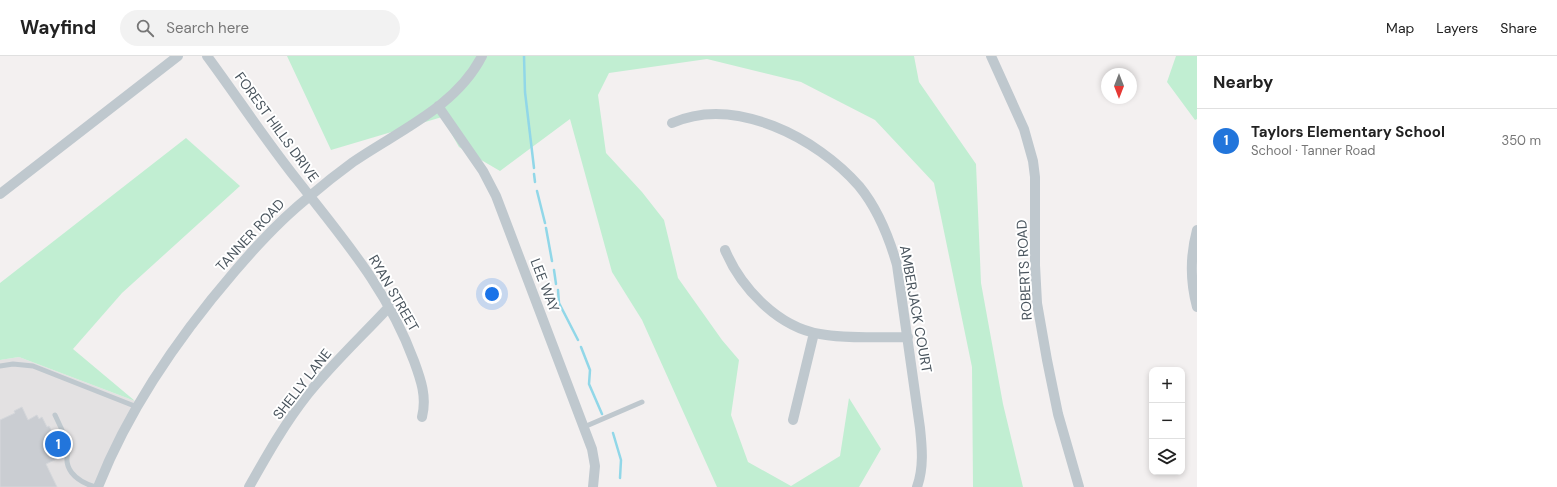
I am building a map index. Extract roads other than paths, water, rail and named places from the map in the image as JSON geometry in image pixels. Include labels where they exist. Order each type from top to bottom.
[{"type":"street","points":[[0,194],[178,56]]},
{"type":"street","name":"FOREST HILLS DRIVE","points":[[207,56],[268,141],[310,196]]},
{"type":"street","name":"TANNER ROAD","points":[[97,487],[137,407],[170,354],[214,296],[274,229],[310,196],[352,163],[438,106],[466,81],[482,56]]},
{"type":"street","name":"ROBERTS ROAD","points":[[991,56],[1024,129],[1033,161],[1035,177],[1035,265],[1037,303],[1058,414],[1079,487]]},
{"type":"street","name":"LEE WAY","points":[[438,106],[483,171],[496,196],[592,449],[595,466],[593,487]]},
{"type":"street","name":"AMBERJACK COURT","points":[[672,123],[694,115],[713,114],[751,119],[783,130],[824,154],[842,169],[859,187],[871,203],[890,242],[897,265],[908,337],[922,450],[917,487]]},
{"type":"street","name":"RYAN STREET","points":[[310,196],[353,251],[390,307],[404,336],[421,382],[424,406],[422,417]]},
{"type":"street","points":[[1197,230],[1193,249],[1191,272],[1197,307]]},
{"type":"street","points":[[725,250],[736,273],[764,306],[800,328],[814,333],[838,336],[908,337]]},
{"type":"street","name":"SHELLY LANE","points":[[249,487],[276,440],[308,395],[348,349],[390,307]]},
{"type":"street","points":[[793,420],[814,333]]},
{"type":"lane","points":[[0,366],[14,364],[33,366],[137,407]]},
{"type":"lane","points":[[584,428],[642,402]]},
{"type":"lane","points":[[55,415],[70,447],[66,462],[69,469],[79,479],[97,487]]},
{"type":"waterway","points":[[524,56],[525,92],[534,168]]},
{"type":"waterway","points":[[534,174],[535,182]]},
{"type":"waterway","points":[[537,191],[545,223]]},
{"type":"waterway","points":[[546,228],[552,261]]},
{"type":"waterway","points":[[554,270],[556,284]]},
{"type":"waterway","points":[[558,290],[559,303],[578,340]]},
{"type":"waterway","points":[[581,347],[590,370],[589,384],[602,414]]},
{"type":"waterway","points":[[613,433],[621,460],[620,478]]},
{"type":"place","name":"Taylors Elementary School","points":[[58,444]]}]
